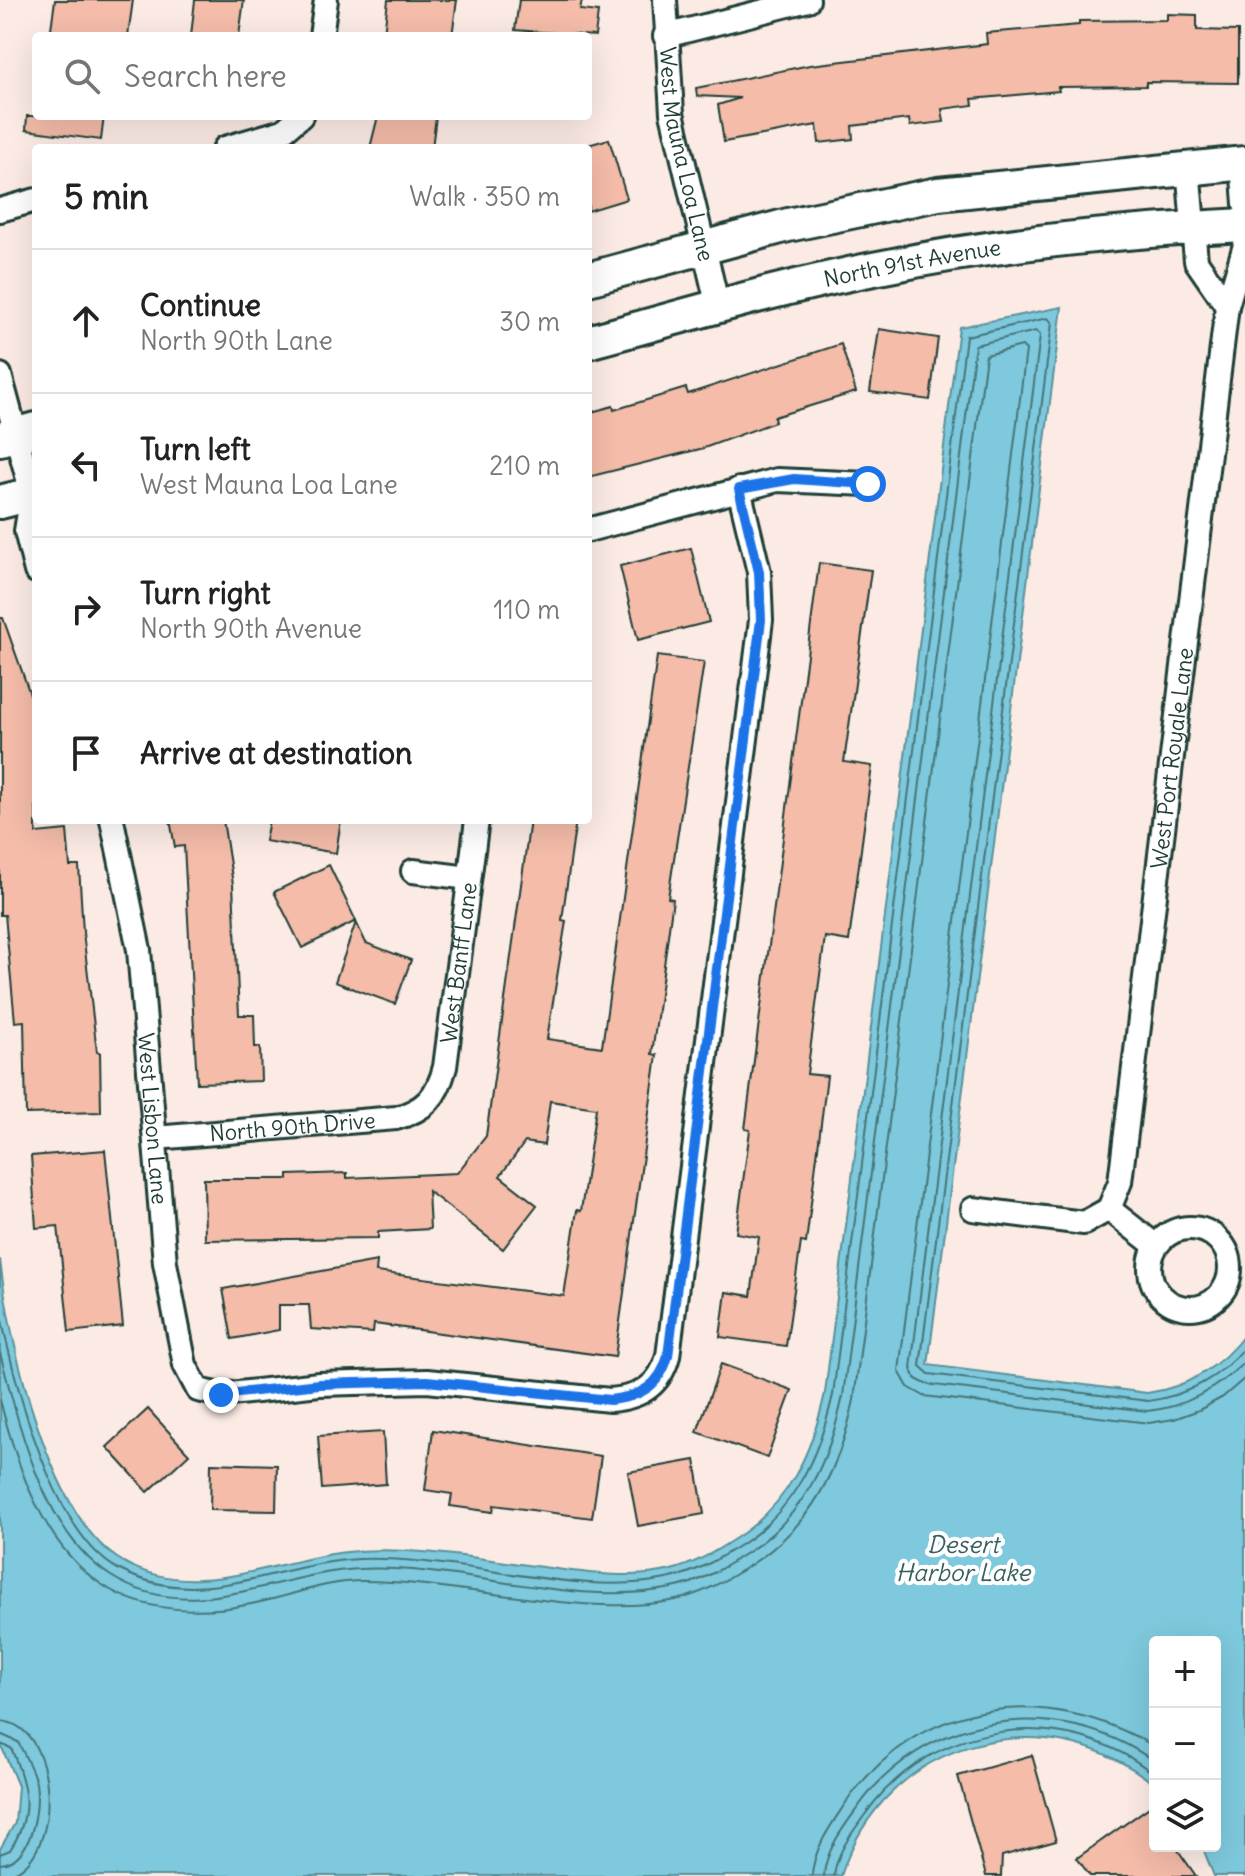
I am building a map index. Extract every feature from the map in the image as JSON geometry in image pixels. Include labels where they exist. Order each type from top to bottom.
[{"type":"main road","points":[[592,278],[788,225],[938,194],[1244,163]]},
{"type":"main road","name":"North 91st Avenue","points":[[592,341],[887,266],[989,248],[1194,227],[1245,225]]},
{"type":"main road","points":[[0,502],[32,496]]},
{"type":"street","points":[[322,32],[326,0]]},
{"type":"street","name":"West Mauna Loa Lane","points":[[665,0],[672,113],[718,307]]},
{"type":"street","points":[[665,36],[808,0]]},
{"type":"street","points":[[239,144],[283,131],[298,120]]},
{"type":"street","points":[[1244,163],[1245,204]]},
{"type":"street","points":[[1188,167],[1196,261],[1227,306]]},
{"type":"street","points":[[0,210],[32,201]]},
{"type":"street","name":"West Port Royale Lane","points":[[1109,1209],[1120,1182],[1227,306],[1245,245]]},
{"type":"street","points":[[0,375],[32,485]]},
{"type":"street","points":[[592,529],[739,489],[794,479],[868,484]]},
{"type":"street","name":"West Lisbon Lane","points":[[113,824],[139,950],[165,1263],[185,1365],[198,1390],[221,1395],[319,1384],[427,1381],[610,1400],[636,1396],[648,1390],[658,1380],[668,1356],[761,620],[759,572],[739,489]]},
{"type":"street","points":[[32,507],[26,531],[32,555]]},
{"type":"street","name":"West Banff Lane","points":[[429,1103],[440,1086],[445,1067],[476,824]]},
{"type":"street","points":[[413,871],[469,878]]},
{"type":"street","name":"North 90th Drive","points":[[155,1138],[396,1118],[415,1113],[429,1103]]},
{"type":"street","points":[[973,1209],[1084,1223],[1109,1209],[1156,1246]]},
{"type":"water","name":"Desert Harbor Lake","points":[[1062,307],[928,1365],[1147,1393],[1176,1386],[1202,1374],[1236,1346],[1245,1334],[1245,1876],[1214,1876],[1204,1852],[1221,1852],[1221,1636],[1149,1636],[1149,1781],[1112,1757],[1066,1742],[1019,1738],[973,1745],[930,1763],[893,1791],[862,1829],[841,1876],[0,1876],[0,1849],[15,1823],[18,1786],[0,1743],[0,1259],[12,1334],[23,1378],[53,1468],[73,1507],[96,1539],[122,1561],[150,1573],[180,1579],[209,1578],[329,1555],[383,1550],[599,1574],[657,1573],[705,1557],[755,1524],[796,1475],[813,1436],[825,1393],[959,327]]},
{"type":"building","points":[[55,0],[133,0],[129,32],[51,32]]},
{"type":"building","points":[[195,0],[244,0],[240,32],[191,32]]},
{"type":"building","points":[[388,0],[457,0],[453,32],[384,32]]},
{"type":"building","points":[[519,0],[582,0],[580,10],[598,12],[595,36],[592,32],[515,30]]},
{"type":"building","points":[[1167,14],[1197,15],[1197,30],[1238,31],[1238,83],[1146,82],[1146,86],[1058,87],[1059,91],[972,99],[973,105],[942,109],[944,122],[910,126],[909,119],[852,126],[853,139],[819,143],[817,125],[724,142],[718,105],[740,98],[697,96],[696,88],[810,65],[987,44],[986,33],[1079,25],[1079,21],[1167,20]]},
{"type":"building","points":[[27,116],[32,116],[32,120],[104,120],[101,140],[26,130]]},
{"type":"building","points":[[377,120],[436,120],[432,144],[371,144]]},
{"type":"building","points":[[609,139],[627,199],[592,210],[592,144]]},
{"type":"building","points":[[879,329],[938,338],[930,400],[870,392]]},
{"type":"building","points":[[841,344],[856,392],[774,417],[775,422],[704,448],[592,476],[592,412],[613,406],[614,410],[686,388],[688,394]]},
{"type":"building","points":[[691,548],[709,622],[638,640],[620,566]]},
{"type":"building","points":[[819,563],[871,570],[844,762],[872,766],[849,941],[825,937],[807,1074],[827,1076],[806,1243],[801,1242],[786,1346],[720,1337],[726,1292],[751,1296],[759,1237],[736,1233],[750,1130],[745,1129]]},
{"type":"building","points":[[0,618],[3,618],[32,700],[32,824],[36,824],[36,833],[67,830],[70,866],[79,866],[83,932],[97,1052],[100,1052],[101,1112],[26,1114],[24,1021],[15,1022],[5,915],[0,915]]},
{"type":"building","points":[[657,656],[704,662],[668,898],[673,899],[652,1054],[657,1055],[615,1357],[374,1324],[373,1333],[311,1329],[309,1305],[279,1305],[279,1330],[232,1339],[223,1289],[377,1261],[376,1272],[564,1296],[577,1210],[581,1211],[596,1108],[550,1101],[544,1145],[525,1142],[500,1176],[537,1205],[503,1249],[428,1191],[430,1229],[378,1232],[378,1238],[205,1240],[204,1179],[288,1179],[288,1175],[347,1173],[347,1178],[457,1173],[486,1136],[529,824],[575,824],[562,920],[566,921],[547,1039],[602,1047]]},
{"type":"building","points":[[171,824],[224,824],[233,884],[239,1015],[254,1015],[255,1047],[260,1047],[261,1081],[197,1083],[184,846],[175,847]]},
{"type":"building","points":[[268,824],[340,824],[336,853],[265,841]]},
{"type":"building","points":[[329,865],[356,921],[302,948],[274,892]]},
{"type":"building","points":[[356,922],[366,943],[411,960],[395,1004],[335,982]]},
{"type":"building","points":[[105,1150],[123,1326],[69,1332],[58,1226],[36,1228],[31,1156]]},
{"type":"building","points":[[721,1364],[792,1390],[767,1458],[697,1432]]},
{"type":"building","points":[[148,1409],[189,1454],[148,1492],[107,1447]]},
{"type":"building","points":[[433,1430],[601,1456],[592,1518],[494,1505],[493,1512],[450,1506],[452,1494],[425,1490]]},
{"type":"building","points":[[383,1432],[386,1484],[322,1489],[318,1436]]},
{"type":"building","points":[[695,1460],[704,1514],[638,1526],[628,1472]]},
{"type":"building","points":[[211,1463],[277,1465],[276,1511],[210,1510]]},
{"type":"building","points":[[1032,1755],[1056,1841],[1002,1856],[1001,1876],[986,1876],[958,1776]]},
{"type":"building","points":[[1149,1807],[1149,1852],[1179,1852],[1196,1876],[1090,1876],[1077,1858]]},
{"type":"route","points":[[221,1395],[319,1384],[427,1381],[610,1400],[636,1396],[658,1380],[668,1356],[761,620],[759,572],[739,489],[794,479],[868,484]]}]
